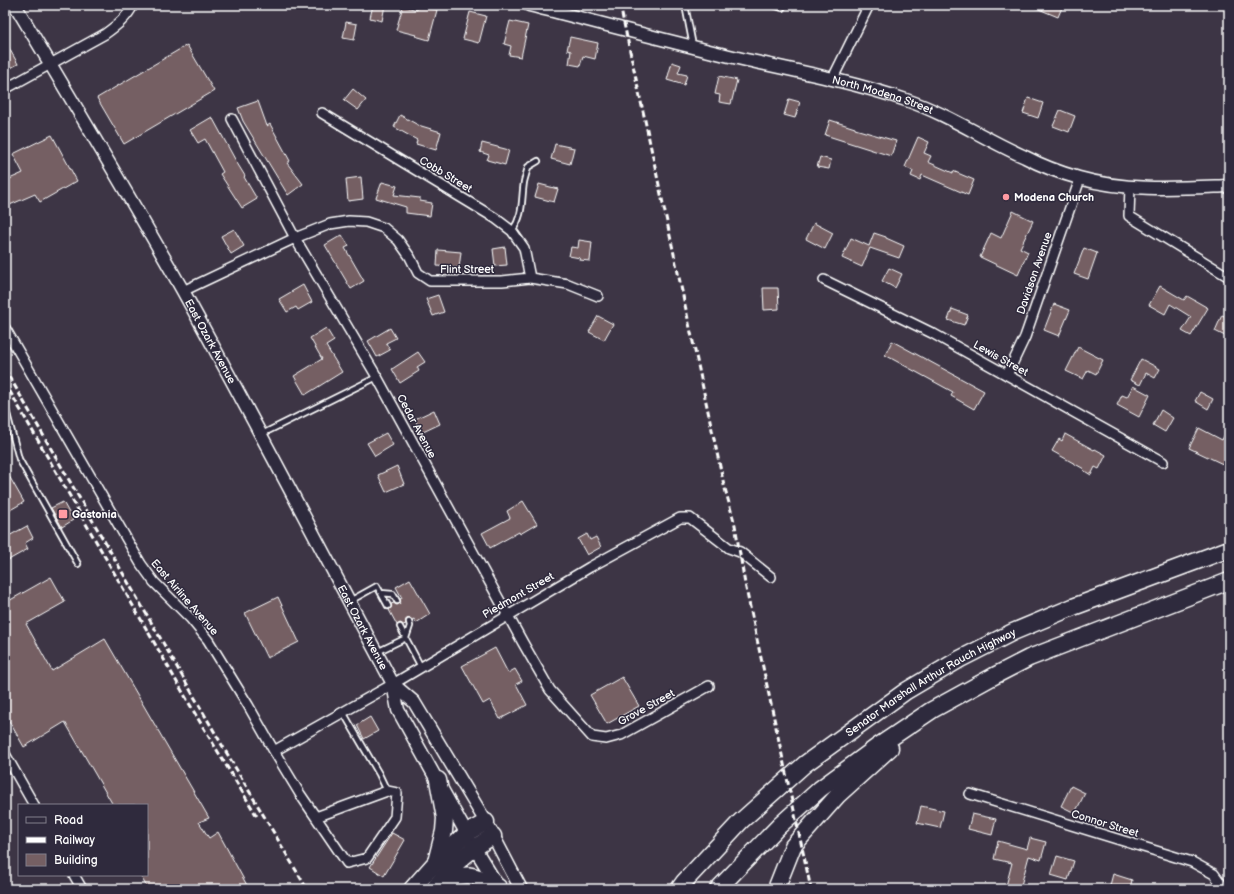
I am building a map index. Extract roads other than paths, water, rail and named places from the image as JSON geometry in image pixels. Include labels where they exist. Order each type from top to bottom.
[{"type":"highway","name":"Senator Marshall Arthur Rauch Highway","points":[[680,887],[741,821],[806,764],[906,691],[960,659],[1013,632],[1072,607],[1229,549]]},
{"type":"highway","points":[[718,889],[779,826],[820,789],[877,747],[932,710],[1029,658],[1229,581]]},
{"type":"highway","points":[[776,889],[793,846],[838,795],[932,710]]},
{"type":"highway","points":[[436,862],[446,818],[438,780]]},
{"type":"highway","points":[[412,889],[436,862],[489,829]]},
{"type":"highway","points":[[435,888],[471,840]]},
{"type":"highway","points":[[435,888],[452,877],[470,875],[483,878],[499,888]]},
{"type":"main road","name":"East Ozark Avenue","points":[[15,5],[51,64],[183,292],[393,684],[398,710],[499,888]]},
{"type":"main road","name":"North Modena Street","points":[[529,5],[832,80],[906,100],[936,111],[1020,156],[1080,179],[1130,186],[1186,188],[1229,186]]},
{"type":"main road","name":"East Ozark Avenue","points":[[393,684],[414,702],[489,829],[521,889]]},
{"type":"street","points":[[5,89],[104,34],[119,24],[133,5]]},
{"type":"street","points":[[832,80],[869,5]]},
{"type":"street","name":"Cobb Street","points":[[322,114],[495,218],[512,232],[524,248],[530,278]]},
{"type":"street","name":"Cedar Avenue","points":[[232,118],[295,238],[377,377],[507,616],[550,690],[592,737]]},
{"type":"street","name":"Davidson Avenue","points":[[1007,375],[1024,337],[1080,179]]},
{"type":"street","points":[[1130,186],[1129,216],[1229,277]]},
{"type":"street","name":"Flint Street","points":[[183,292],[295,238],[330,224],[349,221],[366,222],[384,228],[398,240],[410,257],[418,273],[430,281],[502,281],[530,278],[568,284],[598,296]]},
{"type":"street","name":"Lewis Street","points":[[824,280],[932,333],[1163,462]]},
{"type":"street","name":"East Airline Avenue","points":[[5,328],[141,564],[154,582],[190,618],[208,640],[274,751],[347,863],[367,858],[395,817],[397,793],[387,791]]},
{"type":"street","name":"Piedmont Street","points":[[274,751],[393,684],[590,567],[680,518],[690,518],[729,548],[740,552],[771,577]]},
{"type":"street","name":"Grove Street","points":[[592,737],[606,739],[621,735],[709,686]]},
{"type":"street","points":[[5,754],[33,804]]},
{"type":"street","points":[[316,817],[387,791]]},
{"type":"street","name":"Connor Street","points":[[970,794],[1192,862],[1214,874],[1225,889]]},
{"type":"street","points":[[75,876],[82,889]]},
{"type":"lane","points":[[685,5],[694,47]]},
{"type":"lane","points":[[774,5],[782,8],[784,5]]},
{"type":"lane","points":[[512,232],[518,222],[522,209],[524,182],[528,166],[538,161]]},
{"type":"lane","points":[[260,434],[377,377]]},
{"type":"lane","points":[[5,406],[19,459],[78,564]]},
{"type":"lane","points":[[348,601],[377,586],[388,606]]},
{"type":"lane","points":[[381,593],[393,594],[397,601]]},
{"type":"lane","points":[[376,653],[406,638],[410,626],[409,622]]},
{"type":"lane","points":[[400,627],[421,667]]},
{"type":"lane","points":[[343,712],[379,774],[387,791]]},
{"type":"railway","points":[[620,5],[724,485],[735,525],[745,584],[811,889]]},
{"type":"railway","points":[[5,369],[307,889]]},
{"type":"railway","points":[[5,383],[197,717],[258,818]]},
{"type":"place","name":"Modena Church","points":[[1006,197]]},
{"type":"place","name":"Gastonia","points":[[63,514]]}]
